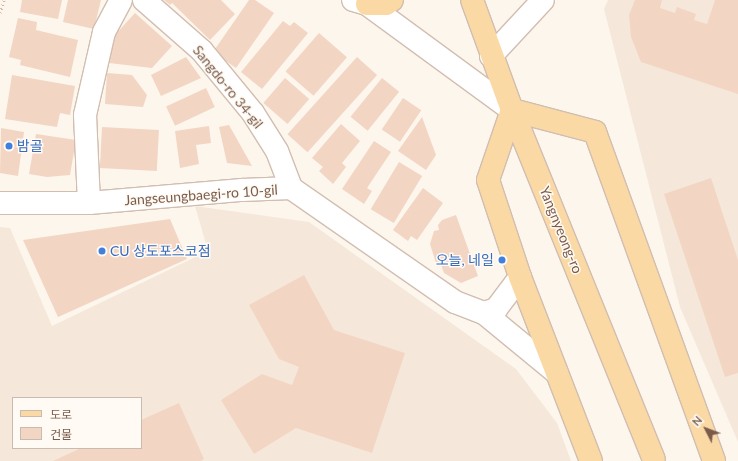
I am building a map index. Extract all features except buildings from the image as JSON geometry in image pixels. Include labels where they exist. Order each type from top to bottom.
[{"type":"main road","points":[[363,1],[386,4],[392,0]]},
{"type":"main road","name":"Yangnyeong-ro","points":[[472,0],[491,56],[512,110],[654,459]]},
{"type":"main road","points":[[591,461],[520,277],[488,180],[512,110],[595,132],[710,455]]},
{"type":"street","points":[[90,203],[85,115],[104,32],[121,0]]},
{"type":"street","name":"Sangdo-ro 34-gil","points":[[144,0],[202,51],[253,113],[277,151],[291,188]]},
{"type":"street","points":[[491,56],[543,0]]},
{"type":"street","points":[[363,1],[512,110]]},
{"type":"street","name":"Jangseungbaegi-ro 10-gil","points":[[0,203],[90,203],[242,190],[291,188],[454,302],[484,313],[557,372]]},
{"type":"street","points":[[484,313],[496,309],[520,277]]},
{"type":"path","points":[[0,13],[4,0]]},
{"type":"shaded area","points":[[608,0],[738,0],[738,442],[680,307],[604,9]]},
{"type":"shaded area","points":[[195,206],[309,222],[516,369],[557,423],[571,461],[0,461],[0,227],[10,228],[52,326],[208,251]]},
{"type":"place","name":"밤골","points":[[9,146]]},
{"type":"place","name":"CU 상도포스코점","points":[[102,251]]},
{"type":"place","name":"오늘, 네일","points":[[502,260]]}]
